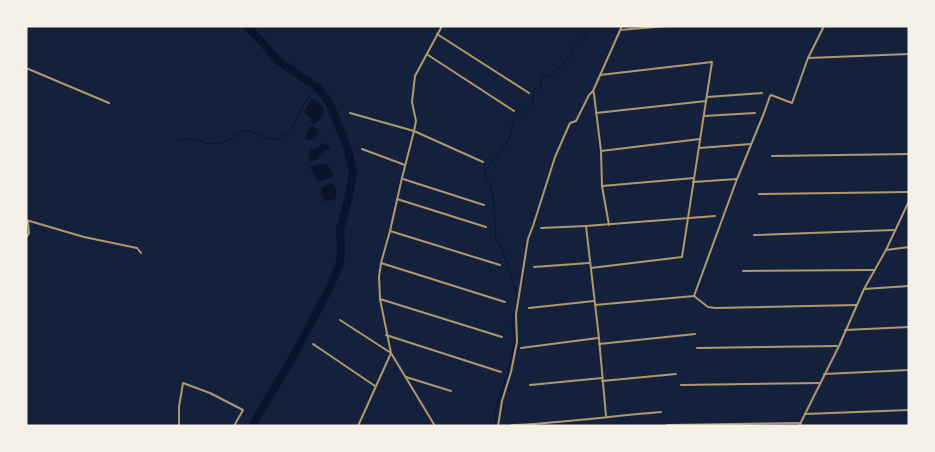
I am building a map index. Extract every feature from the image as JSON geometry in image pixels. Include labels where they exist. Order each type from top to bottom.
[{"type":"street","points":[[435,426],[390,353],[380,299],[379,277],[416,121],[412,102],[415,76],[442,26]]},
{"type":"street","points":[[498,426],[517,342],[516,314],[528,239],[555,157],[570,123],[576,122],[589,95],[593,91],[622,26]]},
{"type":"street","points":[[620,30],[667,26]]},
{"type":"street","points":[[694,296],[770,96],[792,103],[808,58],[824,26]]},
{"type":"street","points":[[437,34],[529,93]]},
{"type":"street","points":[[427,54],[514,111]]},
{"type":"street","points":[[808,58],[909,54]]},
{"type":"street","points":[[591,268],[682,257],[712,62],[600,75]]},
{"type":"street","points":[[26,68],[109,104]]},
{"type":"street","points":[[593,91],[602,186],[609,225]]},
{"type":"street","points":[[706,97],[762,93]]},
{"type":"street","points":[[596,113],[706,101]]},
{"type":"street","points":[[350,113],[414,131],[483,162]]},
{"type":"street","points":[[704,116],[755,113]]},
{"type":"street","points":[[600,151],[700,139]]},
{"type":"street","points":[[698,148],[751,144]]},
{"type":"street","points":[[362,149],[406,165]]},
{"type":"street","points":[[772,156],[909,154]]},
{"type":"street","points":[[402,178],[484,205]]},
{"type":"street","points":[[602,186],[694,178]]},
{"type":"street","points":[[693,182],[737,179]]},
{"type":"street","points":[[759,194],[909,192]]},
{"type":"street","points":[[397,199],[486,227]]},
{"type":"street","points":[[668,425],[800,424],[839,346],[864,289],[886,250],[909,202]]},
{"type":"street","points":[[541,228],[609,225],[715,216]]},
{"type":"street","points":[[26,238],[29,233],[27,220],[137,248],[141,253]]},
{"type":"street","points":[[586,226],[606,416]]},
{"type":"street","points":[[754,235],[895,230]]},
{"type":"street","points":[[390,231],[500,264]]},
{"type":"street","points":[[886,250],[909,247]]},
{"type":"street","points":[[534,267],[590,263]]},
{"type":"street","points":[[381,264],[505,302]]},
{"type":"street","points":[[743,271],[875,270]]},
{"type":"street","points":[[864,289],[909,286]]},
{"type":"street","points":[[595,305],[694,296],[708,307],[715,308],[857,305]]},
{"type":"street","points":[[380,299],[502,337]]},
{"type":"street","points":[[529,308],[595,301]]},
{"type":"street","points":[[340,320],[390,353]]},
{"type":"street","points":[[845,330],[909,327]]},
{"type":"street","points":[[599,344],[695,334]]},
{"type":"street","points":[[386,335],[501,372]]},
{"type":"street","points":[[521,348],[599,338]]},
{"type":"street","points":[[313,344],[376,386]]},
{"type":"street","points":[[697,348],[839,346]]},
{"type":"street","points":[[358,426],[390,353]]},
{"type":"street","points":[[824,374],[909,370]]},
{"type":"street","points":[[602,381],[676,374]]},
{"type":"street","points":[[405,376],[451,391]]},
{"type":"street","points":[[530,385],[602,378]]},
{"type":"street","points":[[179,426],[179,407],[184,383],[210,393],[243,410],[234,426]]},
{"type":"street","points":[[681,385],[820,383]]},
{"type":"street","points":[[805,414],[909,410]]},
{"type":"street","points":[[512,425],[550,424],[606,416],[661,412]]},
{"type":"water","points":[[312,99],[318,102],[324,109],[321,117],[315,124],[313,124],[304,111]]},
{"type":"water","points":[[312,126],[317,129],[319,134],[312,140],[307,140],[305,137],[308,129]]},
{"type":"water","points":[[323,143],[329,145],[330,149],[321,153],[315,160],[310,161],[308,155],[311,149]]},
{"type":"water","points":[[326,164],[332,170],[333,177],[319,181],[315,178],[311,167]]},
{"type":"water","points":[[332,183],[335,187],[336,196],[334,200],[324,201],[321,195],[321,188]]},
{"type":"waterway","points":[[247,26],[279,61],[319,89],[330,104],[348,150],[353,172],[340,229],[340,263],[331,285],[293,357],[252,426]]},
{"type":"waterway","points":[[496,426],[495,412],[515,342],[512,321],[518,298],[506,260],[496,239],[493,196],[490,185],[485,178],[485,171],[509,139],[513,121],[533,102],[534,89],[541,87],[542,78],[556,71],[574,53],[573,47],[592,26]]},
{"type":"waterway","points":[[178,140],[194,139],[204,143],[220,143],[230,140],[244,131],[253,132],[268,138],[279,138],[290,130],[308,98],[319,89]]}]
